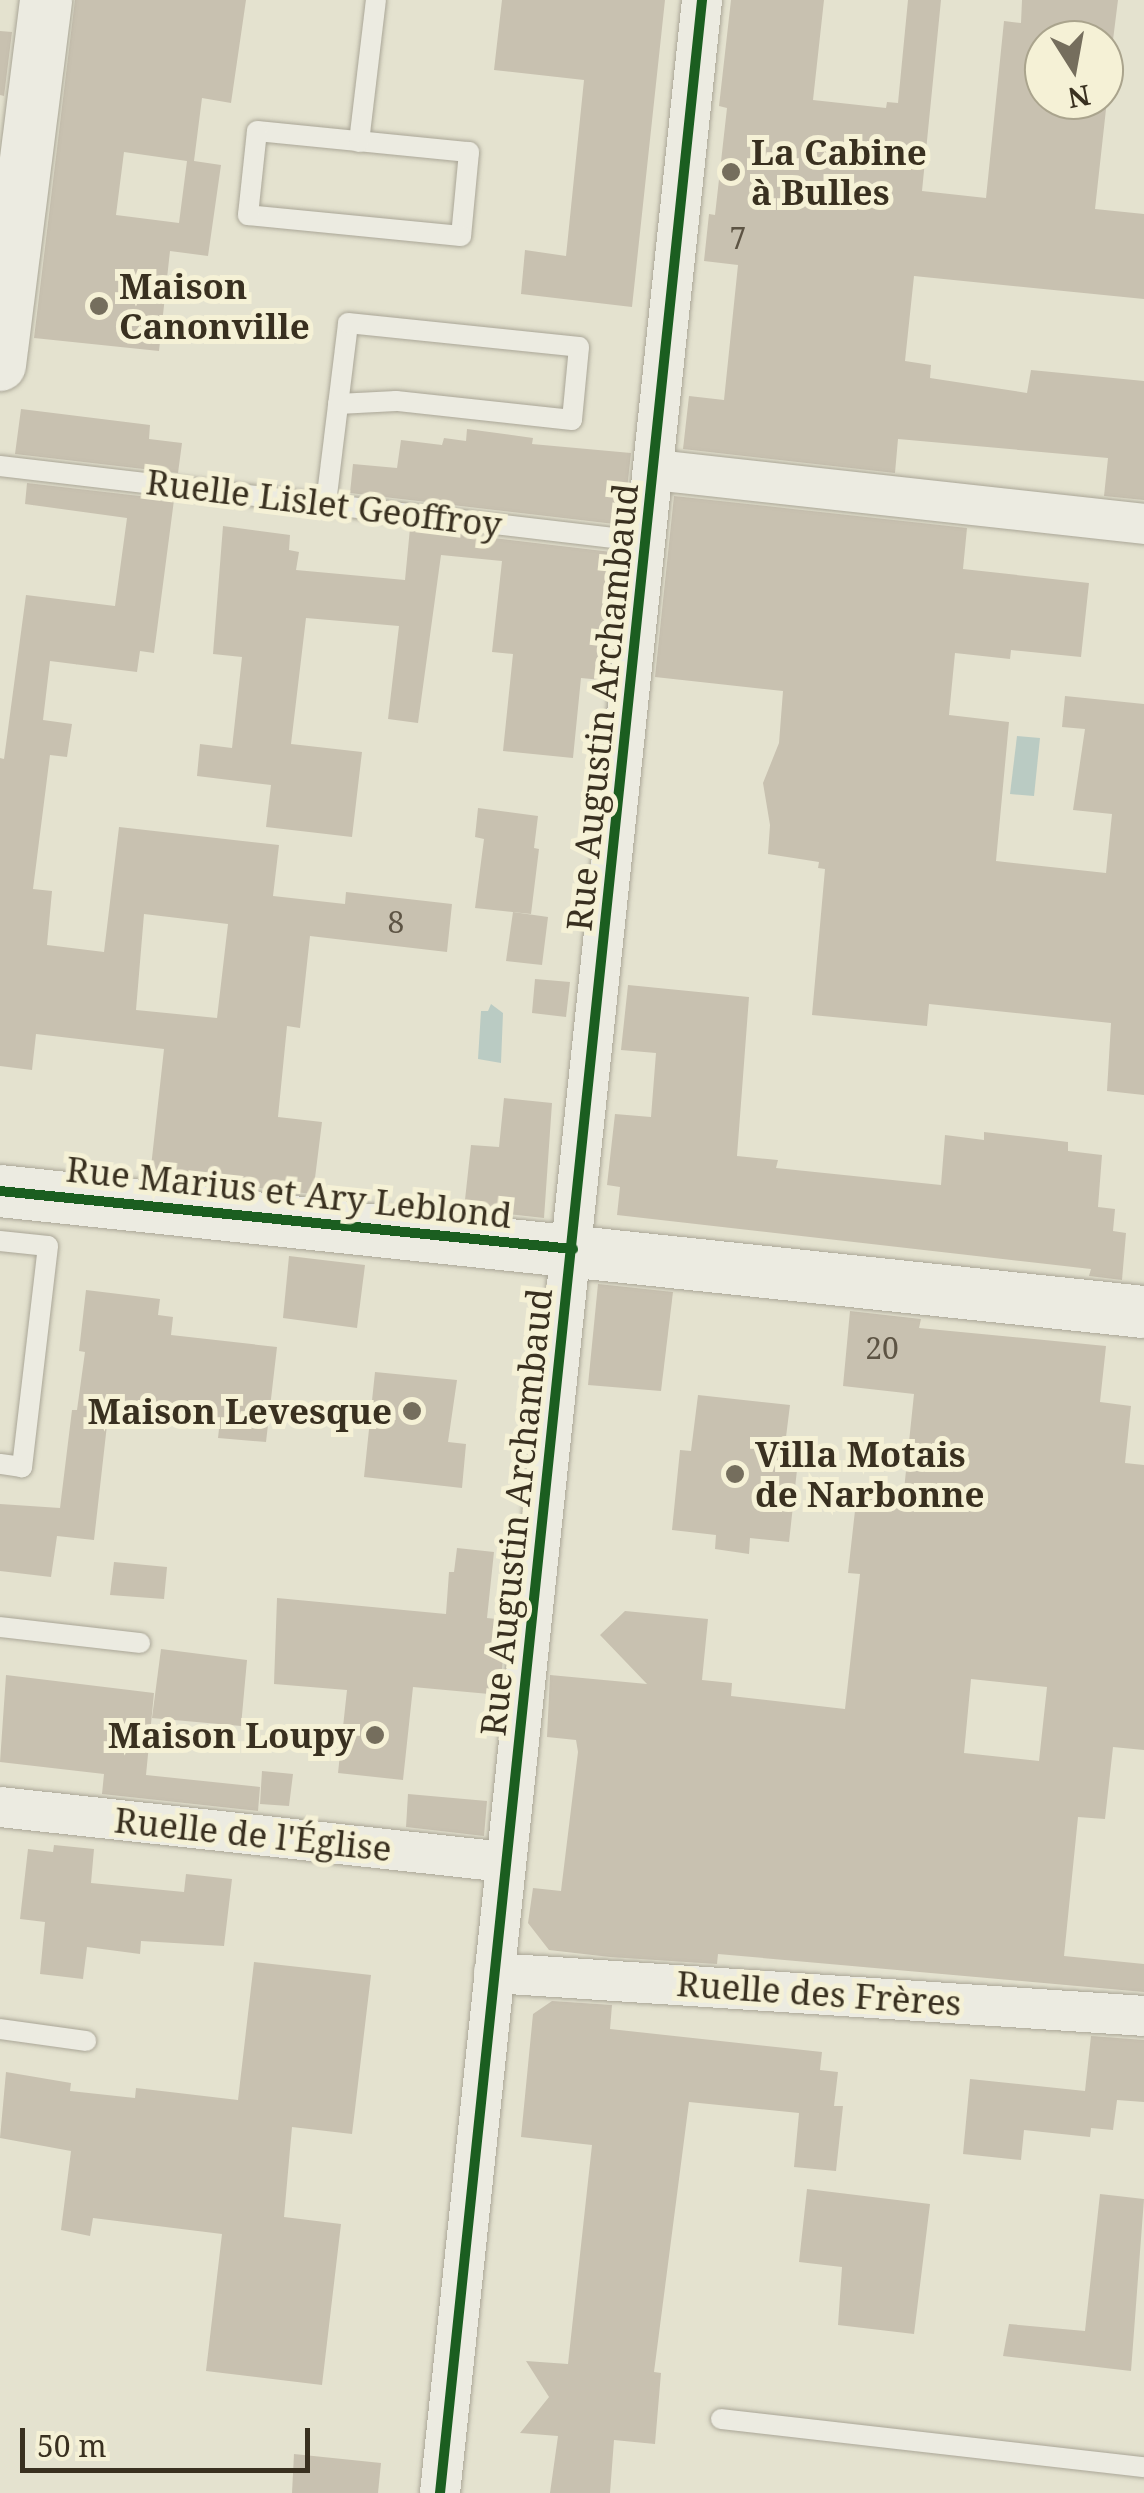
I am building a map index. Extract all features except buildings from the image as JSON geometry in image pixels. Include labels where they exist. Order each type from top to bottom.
[{"type":"street","points":[[0,365],[46,0]]},
{"type":"street","name":"Rue Augustin Archambaud","points":[[440,2493],[702,0]]},
{"type":"street","points":[[655,470],[1144,524]]},
{"type":"street","name":"Rue Marius et Ary Leblond","points":[[0,1191],[51,1221],[573,1248],[1144,1312]]},
{"type":"street","name":"Ruelle de l'Église","points":[[0,1807],[506,1862]]},
{"type":"street","name":"Ruelle des Frères","points":[[494,1973],[1144,2016]]},
{"type":"lane","points":[[359,142],[376,0]]},
{"type":"lane","points":[[258,130],[359,142],[469,152],[461,236],[248,214],[258,130]]},
{"type":"lane","points":[[326,504],[338,404],[348,323],[580,346],[572,420],[396,401],[338,404]]},
{"type":"lane","name":"Ruelle Lislet Geoffroy","points":[[0,466],[648,542]]},
{"type":"lane","points":[[0,1242],[51,1221],[22,1466],[0,1464]]},
{"type":"lane","points":[[0,1627],[140,1644]]},
{"type":"lane","points":[[0,2029],[86,2041]]},
{"type":"lane","points":[[721,2420],[1144,2467]]},
{"type":"shaded area","points":[[1017,736],[1040,738],[1034,796],[1010,794]]},
{"type":"shaded area","points":[[491,1004],[503,1013],[501,1063],[478,1059],[481,1011],[488,1011]]},
{"type":"cycle path","points":[[440,2493],[702,0]]},
{"type":"cycle path","points":[[0,1191],[573,1249]]},
{"type":"place","name":"La Cabine à Bulles","points":[[731,172]]},
{"type":"place","name":"Maison Canonville","points":[[99,306]]},
{"type":"place","name":"Maison Levesque","points":[[412,1411]]},
{"type":"place","name":"Villa Motais de Narbonne","points":[[735,1474]]},
{"type":"place","name":"Maison Loupy","points":[[375,1735]]}]
